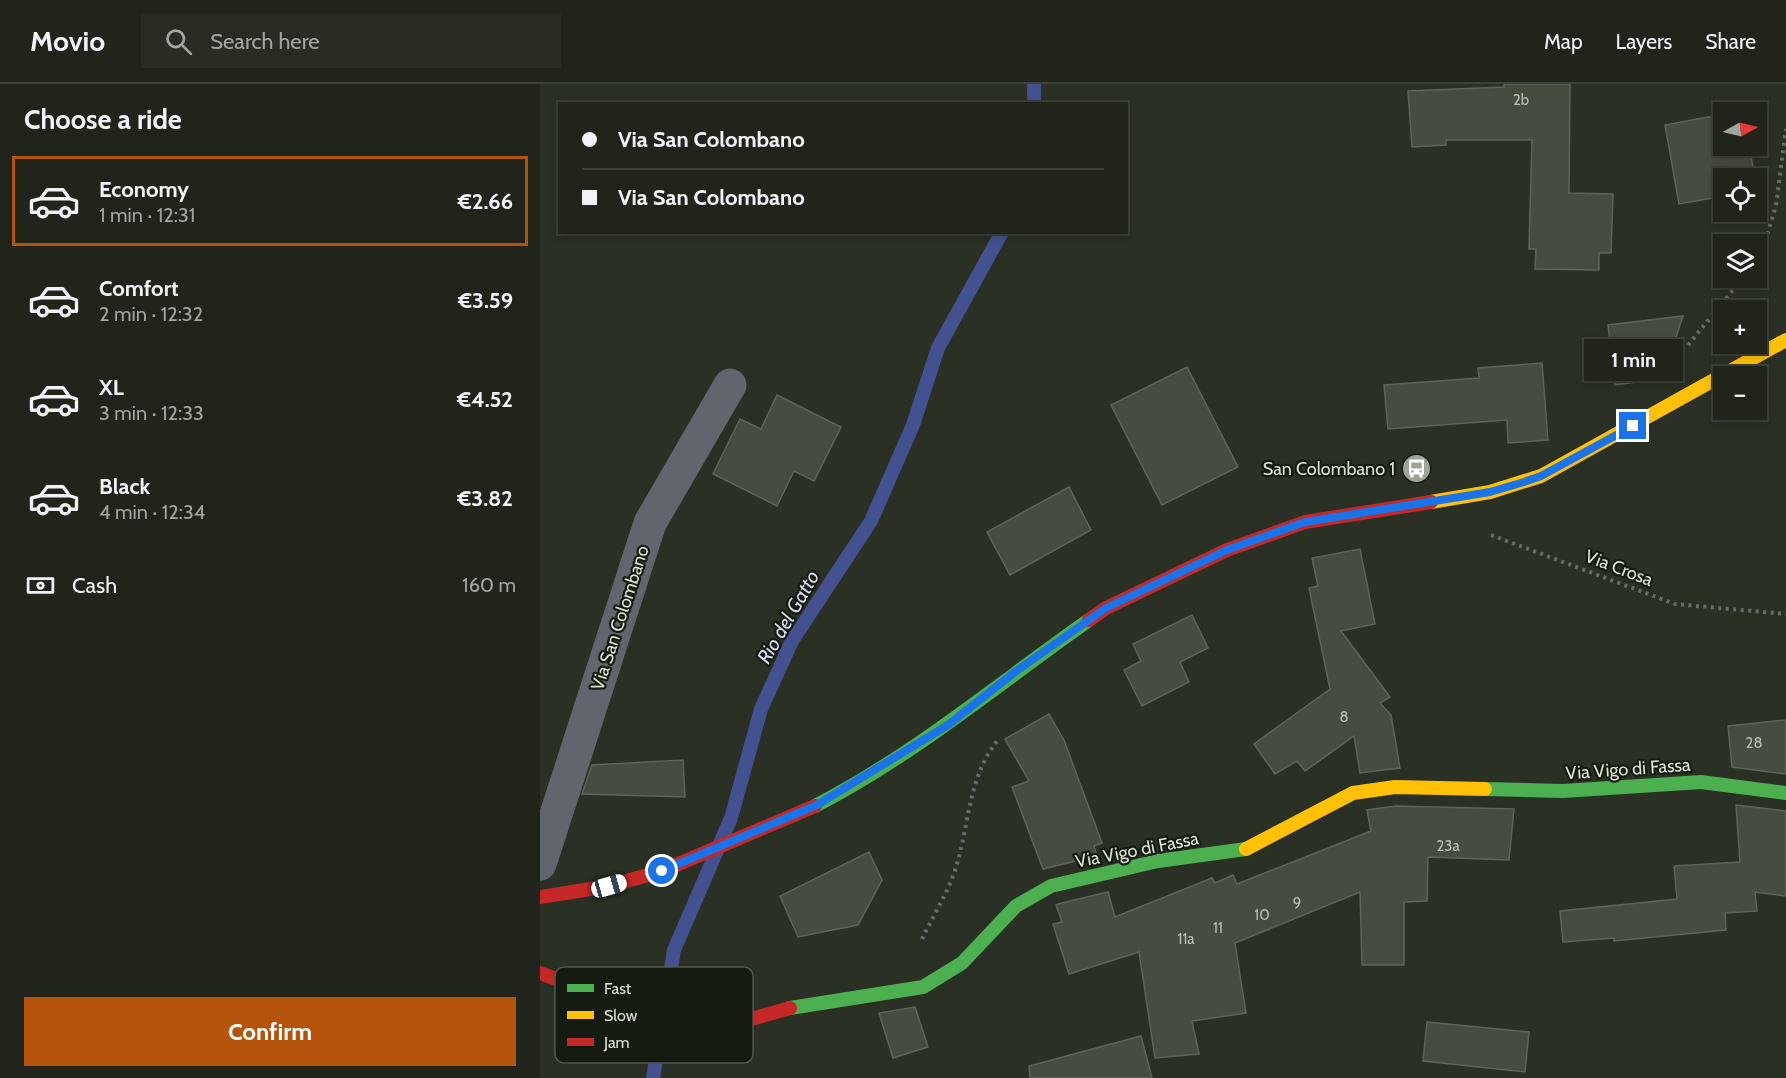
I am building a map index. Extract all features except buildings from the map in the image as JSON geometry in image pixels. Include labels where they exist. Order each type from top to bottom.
[{"type":"street","points":[[540,897],[609,886],[662,871],[817,805],[948,725],[1015,672],[1106,608],[1227,550],[1305,522],[1490,492],[1541,476],[1786,340]]},
{"type":"street","name":"Via San Colombano","points":[[540,864],[650,523],[730,385]]},
{"type":"street","name":"Via Vigo di Fassa","points":[[753,1017],[775,1010],[923,987],[962,963],[1016,906],[1051,886],[1158,861],[1250,848],[1353,793],[1395,788],[1563,791],[1701,782],[1786,793]]},
{"type":"path","points":[[1767,236],[1776,205],[1786,129]]},
{"type":"path","name":"Via Crosa","points":[[1489,535],[1500,537],[1675,604],[1786,614]]},
{"type":"path","points":[[898,991],[954,875],[976,781],[988,753],[1001,736]]},
{"type":"waterway","name":"Rio del Gatto","points":[[1034,84],[1034,102]]},
{"type":"waterway","name":"Rio del Gatto","points":[[671,967],[674,950],[731,818],[761,709],[792,641],[871,521],[913,425],[938,348],[1001,234]]},
{"type":"waterway","name":"Rio del Gatto","points":[[653,1078],[655,1063]]},
{"type":"traffic: fast","points":[[815,806],[852,786],[955,718],[1089,620]]},
{"type":"traffic: fast","points":[[1485,789],[1563,791],[1701,782],[1786,793]]},
{"type":"traffic: fast","points":[[790,1008],[923,987],[962,963],[1016,906],[1051,886],[1158,861],[1246,849]]},
{"type":"traffic: slow","points":[[1431,502],[1490,492],[1541,476],[1786,340]]},
{"type":"traffic: slow","points":[[1246,849],[1353,793],[1395,787],[1485,789]]},
{"type":"traffic: jam","points":[[1089,620],[1106,608],[1227,550],[1305,522],[1431,502]]},
{"type":"traffic: jam","points":[[540,897],[609,886],[662,871],[815,806]]},
{"type":"traffic: jam","points":[[540,973],[555,979]]},
{"type":"traffic: jam","points":[[753,1018],[790,1008]]},
{"type":"place","name":"San Colombano 1","points":[[1416,469]]},
{"type":"route","points":[[662,871],[817,805],[948,725],[1015,672],[1106,608],[1227,550],[1305,522],[1490,492],[1524,482],[1541,476],[1633,426]]}]
